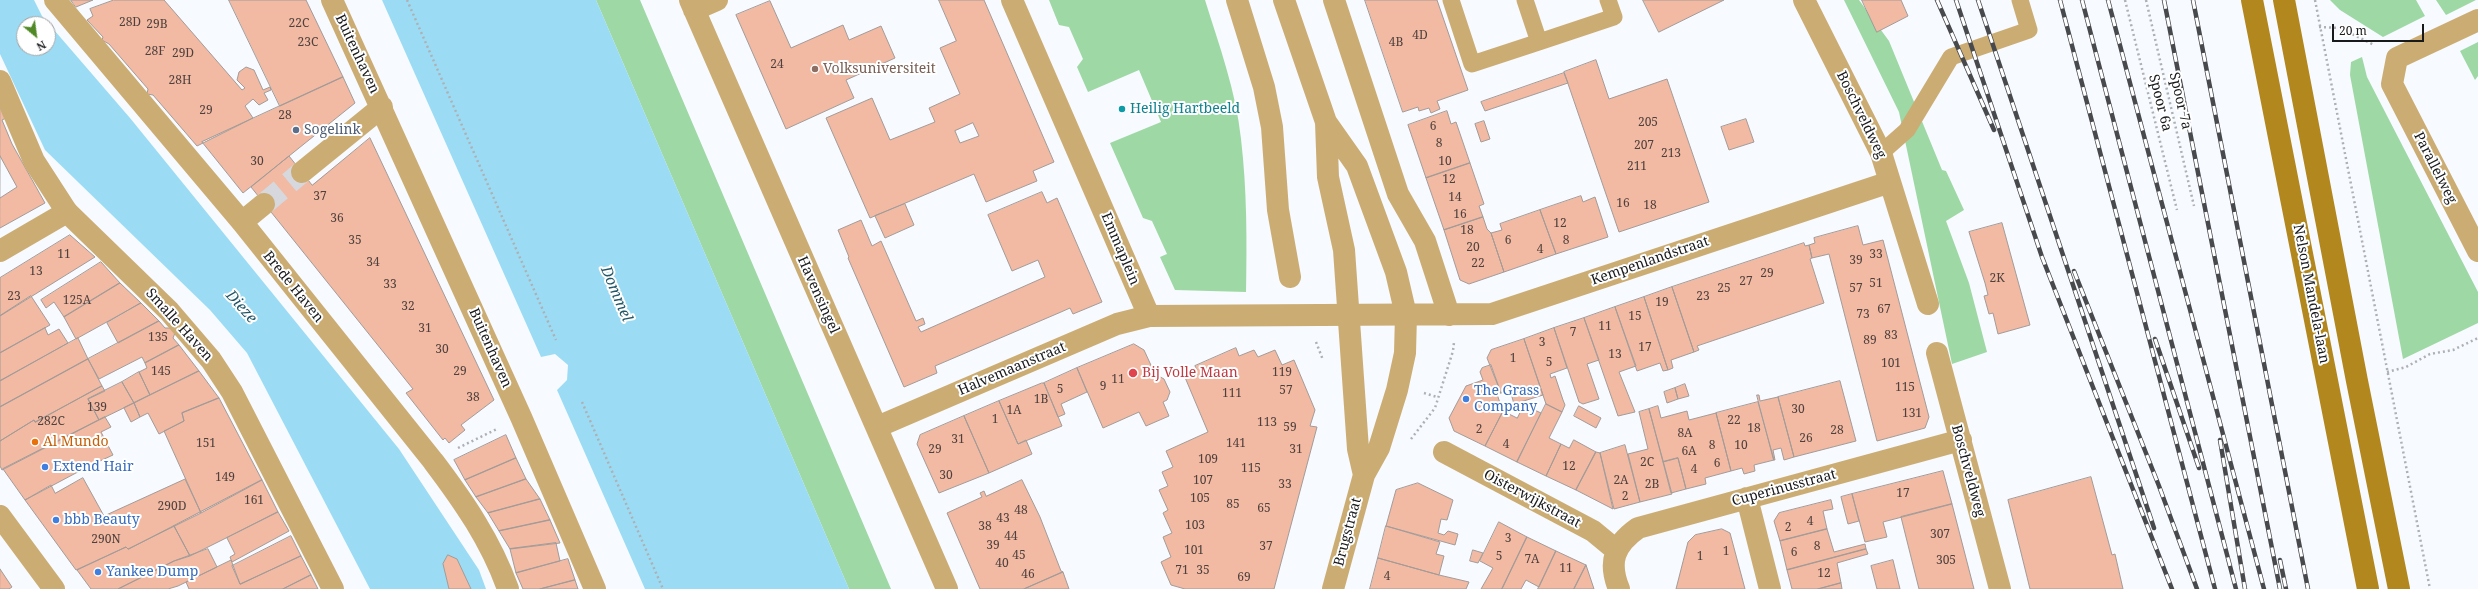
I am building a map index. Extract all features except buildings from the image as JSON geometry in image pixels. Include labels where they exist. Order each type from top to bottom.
[{"type":"main road","name":"Nelson Mandela-laan","points":[[2252,0],[2368,589]]},
{"type":"main road","name":"Nelson Mandela-laan","points":[[2284,0],[2357,381],[2399,589]]},
{"type":"street","name":"Brede Haven","points":[[55,0],[242,222],[464,501],[491,547],[508,589]]},
{"type":"street","name":"Buitenhaven","points":[[332,0],[382,107],[563,512],[595,589]]},
{"type":"street","points":[[692,5],[717,0]]},
{"type":"street","name":"Emmaplein","points":[[1012,0],[1149,316]]},
{"type":"street","points":[[1237,0],[1254,51],[1269,113],[1278,210],[1290,277]]},
{"type":"street","points":[[1284,0],[1326,122],[1357,166],[1396,272],[1406,315],[1405,352],[1397,390],[1379,448],[1364,475]]},
{"type":"street","points":[[1334,0],[1398,194],[1425,241],[1449,315]]},
{"type":"street","name":"Boschveldweg","points":[[1804,0],[1881,153],[1928,304]]},
{"type":"street","name":"Havensingel","points":[[692,5],[947,589]]},
{"type":"street","points":[[2397,58],[2478,20]]},
{"type":"street","name":"Parallelweg","points":[[2397,58],[2392,84],[2478,251]]},
{"type":"street","name":"Smalle Haven","points":[[0,81],[34,161],[67,212],[169,312],[211,360],[232,392],[332,589]]},
{"type":"street","name":"Buitenhaven","points":[[302,172],[382,107]]},
{"type":"street","points":[[1326,122],[1328,177],[1344,250],[1347,316],[1358,448],[1364,475]]},
{"type":"street","name":"Kempenlandstraat","points":[[1406,315],[1492,314],[1890,182]]},
{"type":"street","points":[[242,222],[264,204]]},
{"type":"street","points":[[0,251],[67,212]]},
{"type":"street","points":[[1149,316],[1406,315]]},
{"type":"street","name":"Halvemaanstraat","points":[[877,427],[1117,324],[1149,316]]},
{"type":"street","name":"Boschveldweg","points":[[1937,353],[2000,589]]},
{"type":"street","name":"Cuperinusstraat","points":[[1616,550],[1623,538],[1638,528],[1960,440]]},
{"type":"street","name":"Oisterwijkstraat","points":[[1444,452],[1593,531],[1616,550]]},
{"type":"street","name":"Brugstraat","points":[[1333,589],[1364,475]]},
{"type":"street","points":[[1747,498],[1770,589]]},
{"type":"street","points":[[0,516],[54,589]]},
{"type":"street","points":[[1616,550],[1613,567],[1614,577],[1618,589]]},
{"type":"lane","points":[[1451,0],[1472,64],[1614,17],[1608,0]]},
{"type":"lane","points":[[1525,0],[1539,42]]},
{"type":"lane","points":[[1881,153],[1907,130],[1951,57],[2029,30],[2020,0]]},
{"type":"path","points":[[407,0],[556,340]]},
{"type":"path","name":"Spoor 6a","points":[[2125,0],[2177,210]]},
{"type":"path","name":"Spoor 7a","points":[[2146,0],[2194,206]]},
{"type":"path","points":[[2315,0],[2319,27],[2430,589]]},
{"type":"path","points":[[2319,27],[2340,28],[2397,58]]},
{"type":"path","points":[[1408,442],[1415,437],[1435,408],[1453,351],[1454,340],[1449,315]]},
{"type":"path","points":[[2387,372],[2406,367],[2430,354],[2453,350],[2478,338]]},
{"type":"path","points":[[582,402],[663,589]]},
{"type":"path","points":[[464,446],[492,432]]},
{"type":"green space","points":[[596,0],[640,0],[891,589],[849,589]]},
{"type":"green space","points":[[1049,0],[1205,0],[1226,68],[1239,121],[1245,196],[1246,292],[1175,290],[1160,257],[1167,254],[1152,221],[1143,218],[1110,143],[1161,122],[1139,70],[1088,92],[1077,67],[1083,59],[1069,27],[1059,25]]},
{"type":"green space","points":[[1844,0],[1859,0],[1889,41],[1942,170],[1946,171],[1964,210],[1946,221],[1969,283],[1987,352],[1952,364],[1899,112]]},
{"type":"green space","points":[[2330,0],[2416,0],[2425,16],[2383,37],[2340,10]]},
{"type":"green space","points":[[2436,0],[2476,0],[2446,15]]},
{"type":"green space","points":[[2478,42],[2478,76],[2475,80],[2460,51]]},
{"type":"green space","points":[[2362,57],[2367,77],[2478,292],[2478,323],[2403,359],[2350,75],[2351,62]]},
{"type":"water","name":"Dieze","points":[[0,0],[34,0],[42,16],[16,16],[16,56],[56,56],[56,32],[130,118],[399,449],[479,570],[486,589],[370,589],[247,353],[210,310],[45,150],[0,54]]},
{"type":"water","name":"Dommel","points":[[382,0],[596,0],[849,589],[645,589],[557,390],[567,380],[568,365],[555,354],[541,357]]},
{"type":"tunnel","points":[[264,204],[302,172]]},
{"type":"railway","points":[[1937,0],[1994,130]]},
{"type":"railway","points":[[1956,0],[2042,257],[2172,589]]},
{"type":"railway","points":[[1978,0],[2154,528]]},
{"type":"railway","points":[[2060,0],[2215,589]]},
{"type":"railway","points":[[2082,0],[2236,589]]},
{"type":"railway","points":[[2108,0],[2264,589]]},
{"type":"railway","points":[[2164,0],[2280,589]]},
{"type":"railway","points":[[2193,0],[2308,589]]},
{"type":"railway","points":[[2074,271],[2159,486],[2197,589]]},
{"type":"railway","points":[[2155,339],[2199,468]]},
{"type":"railway","points":[[2220,440],[2245,589]]},
{"type":"railway","points":[[2280,560],[2286,589]]},
{"type":"place","name":"Volksuniversiteit","points":[[815,69]]},
{"type":"place","name":"Heilig Hartbeeld","points":[[1122,109]]},
{"type":"place","name":"Sogelink","points":[[296,130]]},
{"type":"place","name":"Bij Volle Maan","points":[[1133,373]]},
{"type":"place","name":"The Grass Company","points":[[1466,399]]},
{"type":"place","name":"Al Mundo","points":[[35,442]]},
{"type":"place","name":"Extend Hair","points":[[45,467]]},
{"type":"place","name":"bbb Beauty","points":[[56,520]]},
{"type":"place","name":"Yankee Dump","points":[[98,572]]}]
